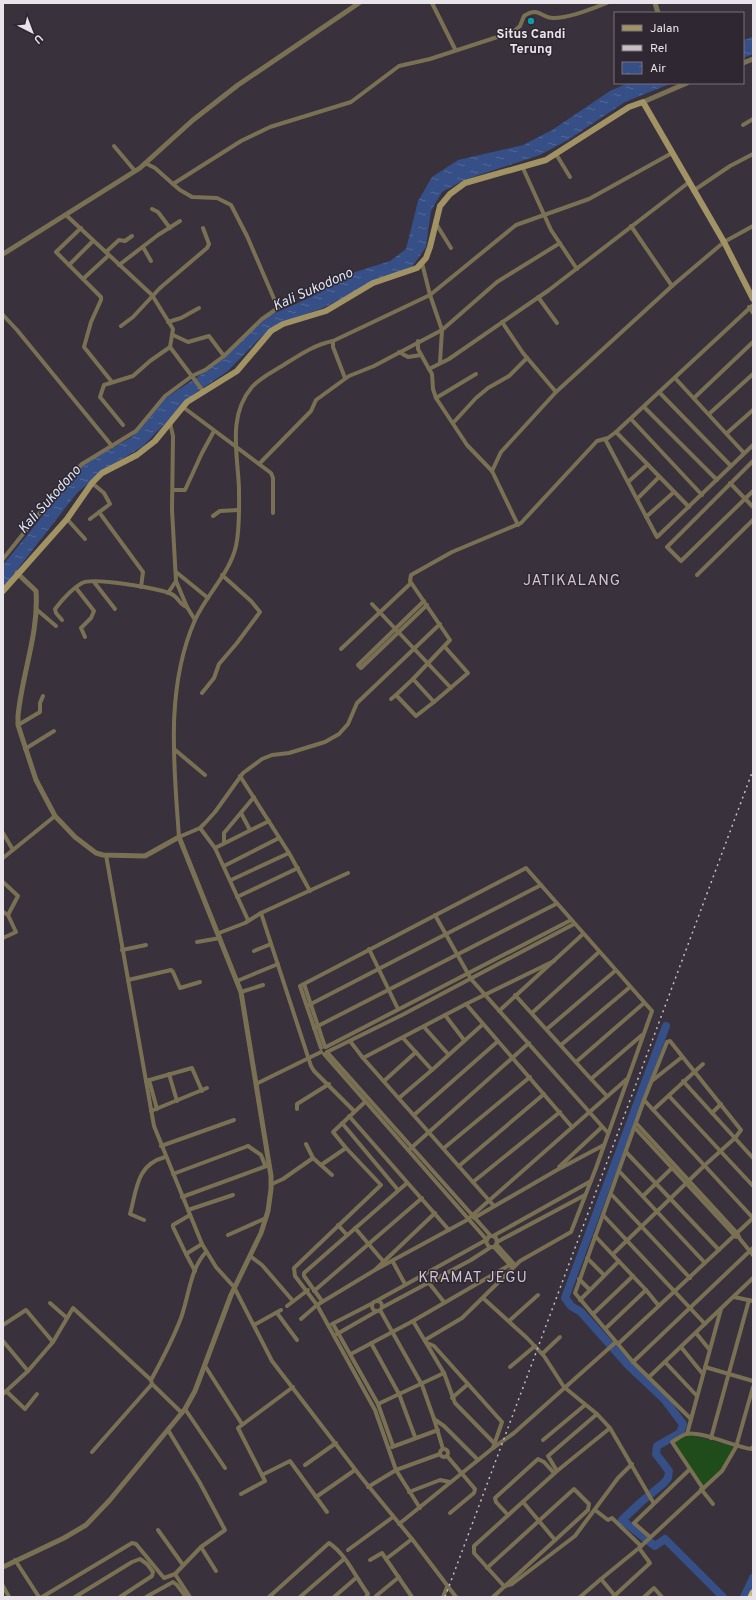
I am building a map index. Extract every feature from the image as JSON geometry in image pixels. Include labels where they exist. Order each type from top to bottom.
[{"type":"highway","points":[[751,1597],[753,1593]]},
{"type":"main road","points":[[3,591],[17,573],[67,519],[92,483],[108,468],[146,449],[170,424],[183,407],[202,391],[227,379],[236,371],[267,334],[275,328],[326,311],[365,287],[411,272],[422,263],[430,247],[435,221],[440,206],[446,198],[460,186],[522,166],[544,161],[620,112],[643,102],[688,183],[724,242],[753,299]]},
{"type":"street","points":[[3,254],[141,167],[193,120],[238,85],[359,3]]},
{"type":"street","points":[[432,3],[455,49]]},
{"type":"street","points":[[173,184],[259,132],[299,117],[347,104],[399,66],[430,59],[455,49],[513,32],[520,26],[524,16],[532,13],[539,12],[552,18],[588,10],[607,3]]},
{"type":"street","points":[[643,102],[677,85]]},
{"type":"street","points":[[743,125],[753,118]]},
{"type":"street","points":[[4,556],[82,464],[136,431],[165,396],[192,376],[205,370],[224,356],[258,322],[278,309],[278,305],[241,223],[231,206],[217,198],[192,197],[180,190],[155,168],[141,167],[114,146]]},
{"type":"street","points":[[3,1567],[64,1538],[86,1525],[109,1501],[183,1411],[195,1391],[234,1287],[250,1256],[266,1218],[272,1184],[267,1165],[252,1051],[241,992],[180,837],[174,749],[177,683],[195,620],[222,575],[233,555],[236,546],[239,488],[235,446],[238,418],[241,407],[252,388],[263,378],[320,344],[333,341],[430,295],[516,225],[593,197],[672,153]]},
{"type":"street","points":[[556,154],[570,177]]},
{"type":"street","points":[[693,191],[730,166],[753,154]]},
{"type":"street","points":[[522,166],[543,215],[577,268]]},
{"type":"street","points":[[429,369],[440,362],[449,359],[538,297],[688,183]]},
{"type":"street","points":[[152,209],[158,212],[170,228]]},
{"type":"street","points":[[66,215],[152,295],[173,329],[170,347],[202,391]]},
{"type":"street","points":[[119,265],[143,246],[180,221]]},
{"type":"street","points":[[435,221],[451,248]]},
{"type":"street","points":[[631,226],[672,286]]},
{"type":"street","points":[[492,471],[501,452],[556,392],[672,286],[724,242],[753,226]]},
{"type":"street","points":[[81,228],[56,252],[102,299],[91,322],[84,347],[112,382]]},
{"type":"street","points":[[122,326],[133,317],[152,295],[207,248],[209,244],[203,228]]},
{"type":"street","points":[[82,279],[118,240],[126,240],[132,236]]},
{"type":"street","points":[[69,265],[93,240]]},
{"type":"street","points":[[260,463],[311,411],[316,400],[346,378],[374,366],[418,341],[442,330],[471,307],[481,295],[503,278],[560,243]]},
{"type":"street","points":[[143,246],[151,262]]},
{"type":"street","points":[[422,263],[430,295],[442,330],[440,362]]},
{"type":"street","points":[[538,297],[558,323]]},
{"type":"street","points":[[391,699],[445,647],[450,640],[411,583],[409,577],[414,572],[490,535],[518,526],[597,441],[605,439],[616,432],[631,419],[751,306],[753,313]]},
{"type":"street","points":[[168,322],[181,318],[199,308]]},
{"type":"street","points":[[3,315],[18,330],[112,446]]},
{"type":"street","points":[[502,322],[527,358],[556,392]]},
{"type":"street","points":[[172,335],[188,342],[209,336],[224,356]]},
{"type":"street","points":[[333,341],[333,347],[346,378]]},
{"type":"street","points":[[418,341],[421,355],[432,374],[432,389],[436,398],[476,456],[492,471],[518,526]]},
{"type":"street","points":[[694,398],[753,342]]},
{"type":"street","points":[[123,425],[100,396],[104,385],[126,380],[133,376],[150,360],[170,347]]},
{"type":"street","points":[[399,352],[408,357],[421,355]]},
{"type":"street","points":[[453,423],[476,398],[488,388],[509,376],[527,358]]},
{"type":"street","points":[[436,398],[476,374]]},
{"type":"street","points":[[709,414],[753,374]]},
{"type":"street","points":[[675,378],[744,453]]},
{"type":"street","points":[[659,392],[731,466]]},
{"type":"street","points":[[183,407],[260,463],[271,473],[273,478],[273,513]]},
{"type":"street","points":[[644,407],[717,480]]},
{"type":"street","points":[[727,433],[753,410]]},
{"type":"street","points":[[631,419],[702,495]]},
{"type":"street","points":[[170,424],[173,436],[176,581],[187,607],[195,620]]},
{"type":"street","points":[[173,490],[185,490],[202,452],[214,431]]},
{"type":"street","points":[[616,432],[659,478],[689,507]]},
{"type":"street","points":[[605,439],[657,537],[753,445]]},
{"type":"street","points":[[753,461],[666,545],[680,561],[753,491]]},
{"type":"street","points":[[628,482],[647,465]]},
{"type":"street","points":[[637,499],[659,478]]},
{"type":"street","points":[[90,519],[110,505],[110,502],[102,490],[92,483]]},
{"type":"street","points":[[730,483],[753,507]]},
{"type":"street","points":[[646,517],[674,492]]},
{"type":"street","points":[[213,516],[220,511],[238,510]]},
{"type":"street","points":[[99,512],[143,572],[141,587]]},
{"type":"street","points":[[67,519],[85,540]]},
{"type":"street","points":[[697,575],[753,520]]},
{"type":"street","points":[[176,572],[208,598]]},
{"type":"street","points":[[17,573],[36,591],[36,609],[19,708],[18,725],[25,749],[36,780],[53,817],[75,837],[96,853],[106,855],[145,856],[200,828],[215,812],[240,776],[262,759],[332,739],[348,724],[357,703],[440,624]]},
{"type":"street","points":[[202,693],[214,678],[219,664],[260,612],[251,600],[222,575]]},
{"type":"street","points":[[168,593],[176,581]]},
{"type":"street","points":[[94,582],[115,609]]},
{"type":"street","points":[[62,620],[56,613],[55,609],[82,583],[94,582],[141,587],[168,593],[174,596],[180,604],[187,607]]},
{"type":"street","points":[[341,649],[411,583]]},
{"type":"street","points":[[76,588],[94,612],[91,618],[81,628],[85,637]]},
{"type":"street","points":[[398,630],[358,665],[361,668],[425,603]]},
{"type":"street","points":[[372,604],[415,647],[452,688]]},
{"type":"street","points":[[36,609],[56,626]]},
{"type":"street","points":[[396,695],[416,716],[452,688],[468,672],[445,647]]},
{"type":"street","points":[[413,679],[434,702]]},
{"type":"street","points":[[18,725],[40,712],[40,702],[43,696]]},
{"type":"street","points":[[25,749],[54,731]]},
{"type":"street","points":[[174,749],[206,775]]},
{"type":"street","points":[[240,776],[280,838],[310,891]]},
{"type":"street","points":[[224,843],[224,833],[254,797]]},
{"type":"street","points":[[241,813],[250,830]]},
{"type":"street","points":[[3,858],[53,817]]},
{"type":"street","points":[[215,848],[269,820]]},
{"type":"street","points":[[200,828],[215,848],[231,880],[248,920]]},
{"type":"street","points":[[3,833],[13,850]]},
{"type":"street","points":[[224,866],[280,838]]},
{"type":"street","points":[[231,880],[289,853]]},
{"type":"street","points":[[106,855],[154,1126],[165,1157],[202,1244],[216,1267],[234,1287],[272,1362],[293,1387],[368,1487],[412,1539],[456,1597]]},
{"type":"street","points":[[237,897],[298,868]]},
{"type":"street","points":[[351,1354],[570,1233],[586,1195],[642,1035],[652,1012],[526,868],[304,984],[309,1005],[324,1050],[365,1102],[473,1217],[496,1238],[495,1245]]},
{"type":"street","points":[[197,942],[219,935],[245,923],[261,913],[348,873]]},
{"type":"street","points":[[3,882],[18,896],[9,910],[8,915]]},
{"type":"street","points":[[309,1005],[541,885]]},
{"type":"street","points":[[316,1027],[556,904]]},
{"type":"street","points":[[3,912],[8,915],[16,932],[3,938]]},
{"type":"street","points":[[261,913],[314,1071],[329,1084],[354,1111]]},
{"type":"street","points":[[436,915],[471,979],[608,1133]]},
{"type":"street","points":[[256,1084],[309,1059],[398,1009],[571,920]]},
{"type":"street","points":[[324,1050],[350,1041],[574,924]]},
{"type":"street","points":[[499,1011],[583,934]]},
{"type":"street","points":[[254,951],[271,944]]},
{"type":"street","points":[[122,950],[146,945]]},
{"type":"street","points":[[369,949],[398,1009]]},
{"type":"street","points":[[532,1013],[599,952]]},
{"type":"street","points":[[363,1058],[485,994],[554,961]]},
{"type":"street","points":[[237,981],[278,964]]},
{"type":"street","points":[[128,980],[171,970],[180,988],[200,982]]},
{"type":"street","points":[[547,1029],[615,971]]},
{"type":"street","points":[[241,992],[264,986]]},
{"type":"street","points":[[562,1045],[630,987]]},
{"type":"street","points":[[515,995],[607,1096]]},
{"type":"street","points":[[576,1062],[644,1003]]},
{"type":"street","points":[[466,1004],[482,1025],[530,1077],[572,1127]]},
{"type":"street","points":[[445,1015],[464,1040]]},
{"type":"street","points":[[399,1098],[482,1025]]},
{"type":"street","points":[[424,1027],[448,1054]]},
{"type":"street","points":[[591,1079],[642,1035]]},
{"type":"street","points":[[403,1038],[432,1070]]},
{"type":"street","points":[[350,1041],[363,1058],[494,1206]]},
{"type":"street","points":[[414,1115],[497,1042]]},
{"type":"street","points":[[613,1254],[641,1225],[657,1212],[740,1133],[740,1129],[671,1042],[668,1042],[644,1100],[596,1236],[586,1258],[575,1293],[606,1328],[614,1344],[690,1419]]},
{"type":"street","points":[[410,1149],[529,1043]]},
{"type":"street","points":[[324,1050],[410,1149],[467,1220],[486,1240],[486,1244],[495,1245],[513,1265]]},
{"type":"street","points":[[384,1081],[416,1052]]},
{"type":"street","points":[[653,1080],[682,1056]]},
{"type":"street","points":[[653,1110],[703,1064]]},
{"type":"street","points":[[147,1080],[192,1068],[202,1091]]},
{"type":"street","points":[[169,1074],[177,1101]]},
{"type":"street","points":[[444,1148],[530,1077]]},
{"type":"street","points":[[473,1217],[490,1200],[627,1079]]},
{"type":"street","points":[[147,1080],[157,1109]]},
{"type":"street","points":[[683,1081],[753,1158]]},
{"type":"street","points":[[297,1109],[297,1104],[329,1084]]},
{"type":"street","points":[[151,1111],[207,1088]]},
{"type":"street","points":[[459,1166],[544,1094]]},
{"type":"street","points":[[668,1096],[753,1186]]},
{"type":"street","points":[[399,1524],[493,1446],[514,1433],[564,1387],[706,1264],[753,1218],[644,1100]]},
{"type":"street","points":[[365,1102],[333,1132],[381,1185],[294,1268],[295,1276],[317,1305],[375,1410],[396,1470],[420,1508]]},
{"type":"street","points":[[712,1113],[721,1104]]},
{"type":"street","points":[[473,1182],[560,1112]]},
{"type":"street","points":[[350,1116],[436,1213],[449,1230]]},
{"type":"street","points":[[161,1146],[234,1120]]},
{"type":"street","points":[[342,1123],[398,1190]]},
{"type":"street","points":[[633,1362],[752,1251],[668,1163],[636,1126]]},
{"type":"street","points":[[557,1170],[602,1127]]},
{"type":"street","points":[[173,1174],[251,1145],[251,1141]]},
{"type":"street","points":[[306,1144],[313,1158],[332,1175]]},
{"type":"street","points":[[301,1319],[322,1301],[375,1270],[393,1262],[604,1145]]},
{"type":"street","points":[[248,1146],[261,1155],[267,1165]]},
{"type":"street","points":[[321,1165],[346,1148]]},
{"type":"street","points":[[626,1152],[658,1183],[720,1250]]},
{"type":"street","points":[[144,1220],[130,1214],[142,1173],[155,1160],[165,1157]]},
{"type":"street","points":[[272,1184],[283,1179],[313,1158]]},
{"type":"street","points":[[182,1196],[267,1165]]},
{"type":"street","points":[[643,1196],[673,1168]]},
{"type":"street","points":[[619,1171],[706,1264]]},
{"type":"street","points":[[328,1327],[591,1181]]},
{"type":"street","points":[[322,1301],[304,1277],[304,1273],[407,1182]]},
{"type":"street","points":[[611,1194],[690,1278]]},
{"type":"street","points":[[188,1210],[233,1195]]},
{"type":"street","points":[[333,1336],[586,1195]]},
{"type":"street","points":[[314,1292],[422,1198]]},
{"type":"street","points":[[375,1270],[436,1213]]},
{"type":"street","points":[[190,1215],[173,1226],[194,1271]]},
{"type":"street","points":[[603,1215],[705,1324]]},
{"type":"street","points":[[228,1235],[266,1218]]},
{"type":"street","points":[[338,1225],[347,1235]]},
{"type":"street","points":[[355,1228],[383,1261]]},
{"type":"street","points":[[596,1236],[659,1306]]},
{"type":"street","points":[[186,1254],[202,1244]]},
{"type":"street","points":[[92,1452],[151,1382],[165,1356],[181,1318],[196,1264],[206,1252]]},
{"type":"street","points":[[250,1256],[262,1265],[293,1301]]},
{"type":"street","points":[[586,1258],[604,1275]]},
{"type":"street","points":[[580,1300],[589,1289],[619,1261]]},
{"type":"street","points":[[393,1262],[405,1284]]},
{"type":"street","points":[[426,1342],[458,1321],[483,1298],[513,1265]]},
{"type":"street","points":[[593,1314],[633,1276]]},
{"type":"street","points":[[649,1377],[753,1278]]},
{"type":"street","points":[[579,1279],[589,1289]]},
{"type":"street","points":[[429,1283],[444,1302]]},
{"type":"street","points":[[288,1306],[311,1287]]},
{"type":"street","points":[[606,1328],[646,1290]]},
{"type":"street","points":[[509,1321],[538,1295]]},
{"type":"street","points":[[711,1438],[728,1374],[751,1301],[734,1297]]},
{"type":"street","points":[[483,1298],[535,1346],[564,1387],[598,1414],[610,1428],[653,1502]]},
{"type":"street","points":[[368,1487],[396,1470],[440,1454],[443,1449],[422,1385],[380,1309],[382,1303],[378,1300]]},
{"type":"street","points":[[50,1303],[68,1318]]},
{"type":"street","points":[[373,1303],[373,1308],[380,1309]]},
{"type":"street","points":[[38,1394],[25,1409],[4,1392],[28,1371],[53,1342],[73,1308],[183,1411],[225,1468]]},
{"type":"street","points":[[687,1434],[702,1373],[721,1309]]},
{"type":"street","points":[[3,1325],[26,1310],[53,1342]]},
{"type":"street","points":[[254,1325],[279,1311],[297,1340]]},
{"type":"street","points":[[412,1321],[444,1373],[452,1398],[493,1446]]},
{"type":"street","points":[[333,1324],[378,1404],[393,1446]]},
{"type":"street","points":[[696,1333],[709,1349]]},
{"type":"street","points":[[542,1354],[560,1337]]},
{"type":"street","points":[[3,1341],[28,1371]]},
{"type":"street","points":[[426,1342],[434,1346],[502,1421],[493,1446]]},
{"type":"street","points":[[371,1343],[399,1394],[415,1437]]},
{"type":"street","points":[[510,1367],[535,1346]]},
{"type":"street","points":[[680,1347],[702,1373]]},
{"type":"street","points":[[665,1362],[697,1396]]},
{"type":"street","points":[[204,1366],[242,1424]]},
{"type":"street","points":[[705,1367],[753,1381]]},
{"type":"street","points":[[378,1404],[422,1385],[444,1373]]},
{"type":"street","points":[[452,1398],[468,1384]]},
{"type":"street","points":[[241,1494],[264,1482],[262,1475],[238,1431],[238,1428],[293,1387]]},
{"type":"street","points":[[580,1597],[640,1547],[701,1488],[722,1471],[736,1447],[753,1387]]},
{"type":"street","points":[[543,1440],[585,1405]]},
{"type":"street","points":[[555,1472],[548,1456],[598,1414]]},
{"type":"street","points":[[434,1419],[444,1426],[478,1460]]},
{"type":"street","points":[[504,1586],[474,1553],[474,1546],[555,1472],[610,1428]]},
{"type":"street","points":[[42,1597],[132,1543],[136,1544],[164,1578],[175,1574],[201,1548],[226,1529],[168,1430]]},
{"type":"street","points":[[388,1449],[415,1437],[438,1430]]},
{"type":"street","points":[[713,1504],[672,1443],[687,1434],[711,1438],[736,1447],[750,1449],[753,1447]]},
{"type":"street","points":[[305,1465],[336,1443]]},
{"type":"street","points":[[443,1449],[448,1451],[448,1456],[474,1487],[475,1491],[450,1513]]},
{"type":"street","points":[[440,1454],[443,1457],[448,1456]]},
{"type":"street","points":[[508,1515],[496,1502],[495,1498],[538,1459],[544,1462],[555,1472]]},
{"type":"street","points":[[262,1475],[290,1461],[327,1512]]},
{"type":"street","points":[[504,1586],[512,1584],[578,1533],[618,1478],[632,1464]]},
{"type":"street","points":[[316,1497],[355,1470]]},
{"type":"street","points":[[648,1539],[634,1523],[653,1502],[689,1470]]},
{"type":"street","points":[[409,1492],[440,1480],[450,1482]]},
{"type":"street","points":[[487,1568],[574,1490],[577,1490],[589,1504],[590,1508],[493,1597]]},
{"type":"street","points":[[523,1502],[555,1540]]},
{"type":"street","points":[[595,1510],[608,1520],[612,1518],[640,1547],[650,1563],[614,1596],[601,1579]]},
{"type":"street","points":[[348,1550],[393,1517]]},
{"type":"street","points":[[158,1530],[183,1565]]},
{"type":"street","points":[[386,1559],[412,1539]]},
{"type":"street","points":[[269,1597],[329,1543],[334,1546],[344,1559],[368,1594],[366,1597]]},
{"type":"street","points":[[201,1548],[216,1571]]},
{"type":"street","points":[[370,1560],[381,1552],[412,1597]]},
{"type":"street","points":[[75,1597],[132,1562],[140,1559],[144,1561],[153,1572],[152,1576],[120,1597]]},
{"type":"street","points":[[300,1597],[344,1559]]},
{"type":"street","points":[[15,1560],[39,1597]]},
{"type":"street","points":[[175,1574],[190,1597]]},
{"type":"street","points":[[376,1596],[399,1577]]},
{"type":"street","points":[[334,1597],[356,1578]]},
{"type":"street","points":[[146,1597],[170,1582],[175,1583],[185,1597]]},
{"type":"street","points":[[3,1586],[9,1597]]},
{"type":"street","points":[[443,1597],[447,1587]]},
{"type":"street","points":[[644,1597],[655,1588],[662,1597]]},
{"type":"street","points":[[275,1592],[278,1597]]},
{"type":"green space","points":[[688,1434],[735,1447],[718,1474],[703,1487],[672,1442]]},
{"type":"water","points":[[753,37],[753,54],[744,58],[744,40]]},
{"type":"water","points":[[626,84],[670,84],[625,102],[568,140],[540,155],[464,180],[442,192],[431,211],[426,247],[412,267],[367,285],[323,308],[281,323],[263,335],[228,371],[194,394],[142,447],[105,469],[77,493],[3,588],[3,565],[52,504],[68,479],[87,462],[132,437],[164,399],[196,378],[226,355],[268,316],[307,299],[355,272],[390,261],[406,249],[418,201],[432,177],[458,160],[523,145],[552,130],[610,91]]},
{"type":"waterway","points":[[666,1026],[565,1298],[571,1306],[581,1312],[628,1365],[664,1399],[683,1424],[680,1433],[657,1446],[656,1454],[669,1471],[668,1478],[622,1520],[655,1546],[665,1539],[723,1597]]},
{"type":"waterway","points":[[744,1597],[753,1578]]},
{"type":"railway","points":[[445,1597],[753,770]]},
{"type":"place","name":"Situs Candi Terung","points":[[531,21]]},
{"type":"district","name":"JATIKALANG","points":[[572,581]]},
{"type":"district","name":"KRAMAT JEGU","points":[[473,1278]]},
{"type":"water label","name":"Kali Sukodono","points":[[313,290]]},
{"type":"water label","name":"Kali Sukodono","points":[[50,500]]}]
